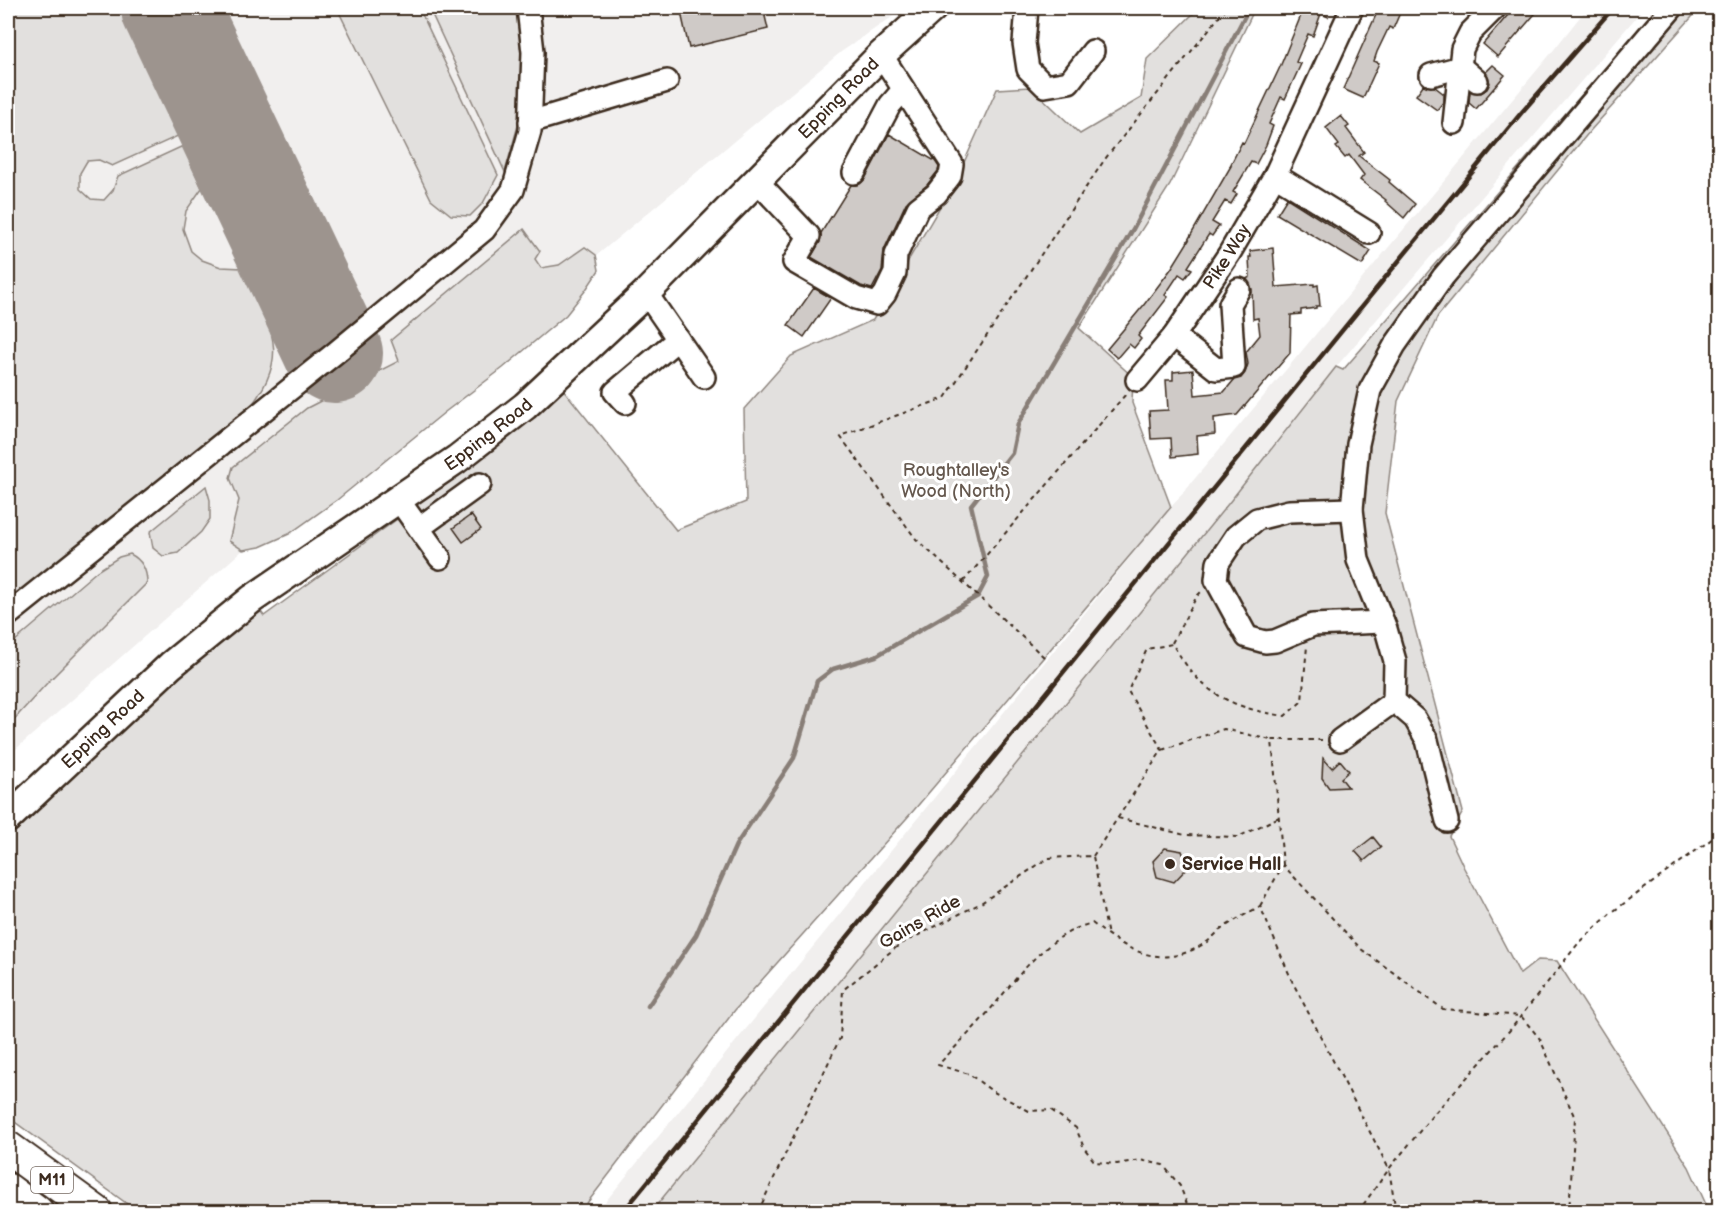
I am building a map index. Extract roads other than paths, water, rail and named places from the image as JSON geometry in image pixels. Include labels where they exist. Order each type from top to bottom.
[{"type":"highway","name":"M11","points":[[8,1148],[96,1212]]},
{"type":"highway","name":"M11","points":[[8,1190],[38,1212]]},
{"type":"main road","name":"Epping Road","points":[[8,818],[171,665],[252,599],[457,459],[525,406],[645,294],[880,56],[933,8]]},
{"type":"street","points":[[8,615],[334,354],[484,230],[513,190],[530,131],[533,52],[528,8]]},
{"type":"street","points":[[1027,8],[1024,43],[1028,69],[1045,86],[1069,82],[1093,51]]},
{"type":"street","points":[[1454,123],[1462,49],[1470,33],[1495,8]]},
{"type":"street","points":[[1394,701],[1395,661],[1383,622],[1358,560],[1352,509],[1358,444],[1370,390],[1395,345],[1443,278],[1672,8]]},
{"type":"street","name":"Pike Way","points":[[1137,381],[1174,336],[1229,254],[1275,175],[1349,16]]},
{"type":"street","points":[[757,181],[809,236],[794,262],[856,298],[877,304],[885,294],[895,273],[896,255],[918,208],[936,194],[950,176],[952,164],[880,56]]},
{"type":"street","points":[[1431,75],[1461,67]]},
{"type":"street","points":[[1461,67],[1477,81]]},
{"type":"street","points":[[530,122],[667,81]]},
{"type":"street","points":[[854,173],[890,105],[903,90]]},
{"type":"street","points":[[1275,175],[1369,233]]},
{"type":"street","points":[[1174,336],[1216,369],[1234,367],[1230,304],[1239,289]]},
{"type":"street","points":[[645,294],[704,377]]},
{"type":"street","points":[[625,403],[615,392],[678,339]]},
{"type":"street","points":[[419,528],[480,484]]},
{"type":"street","points":[[398,499],[440,558]]},
{"type":"street","points":[[1352,509],[1289,511],[1257,519],[1236,536],[1218,563],[1216,580],[1246,637],[1265,642],[1275,641],[1313,625],[1383,622]]},
{"type":"street","points":[[1340,740],[1394,701]]},
{"type":"street","points":[[1394,701],[1416,719],[1427,740],[1447,821]]},
{"type":"waterway","points":[[648,1006],[696,935],[736,845],[794,758],[817,681],[833,669],[876,656],[978,596],[988,577],[971,505],[1012,453],[1018,424],[1133,229],[1249,8]]},
{"type":"railway","points":[[623,1212],[1398,262],[1522,112],[1613,8]]},
{"type":"place","name":"Service Hall","points":[[1170,864]]},
{"type":"park label","name":"Roughtalley's Wood (North)","points":[[956,480]]}]
